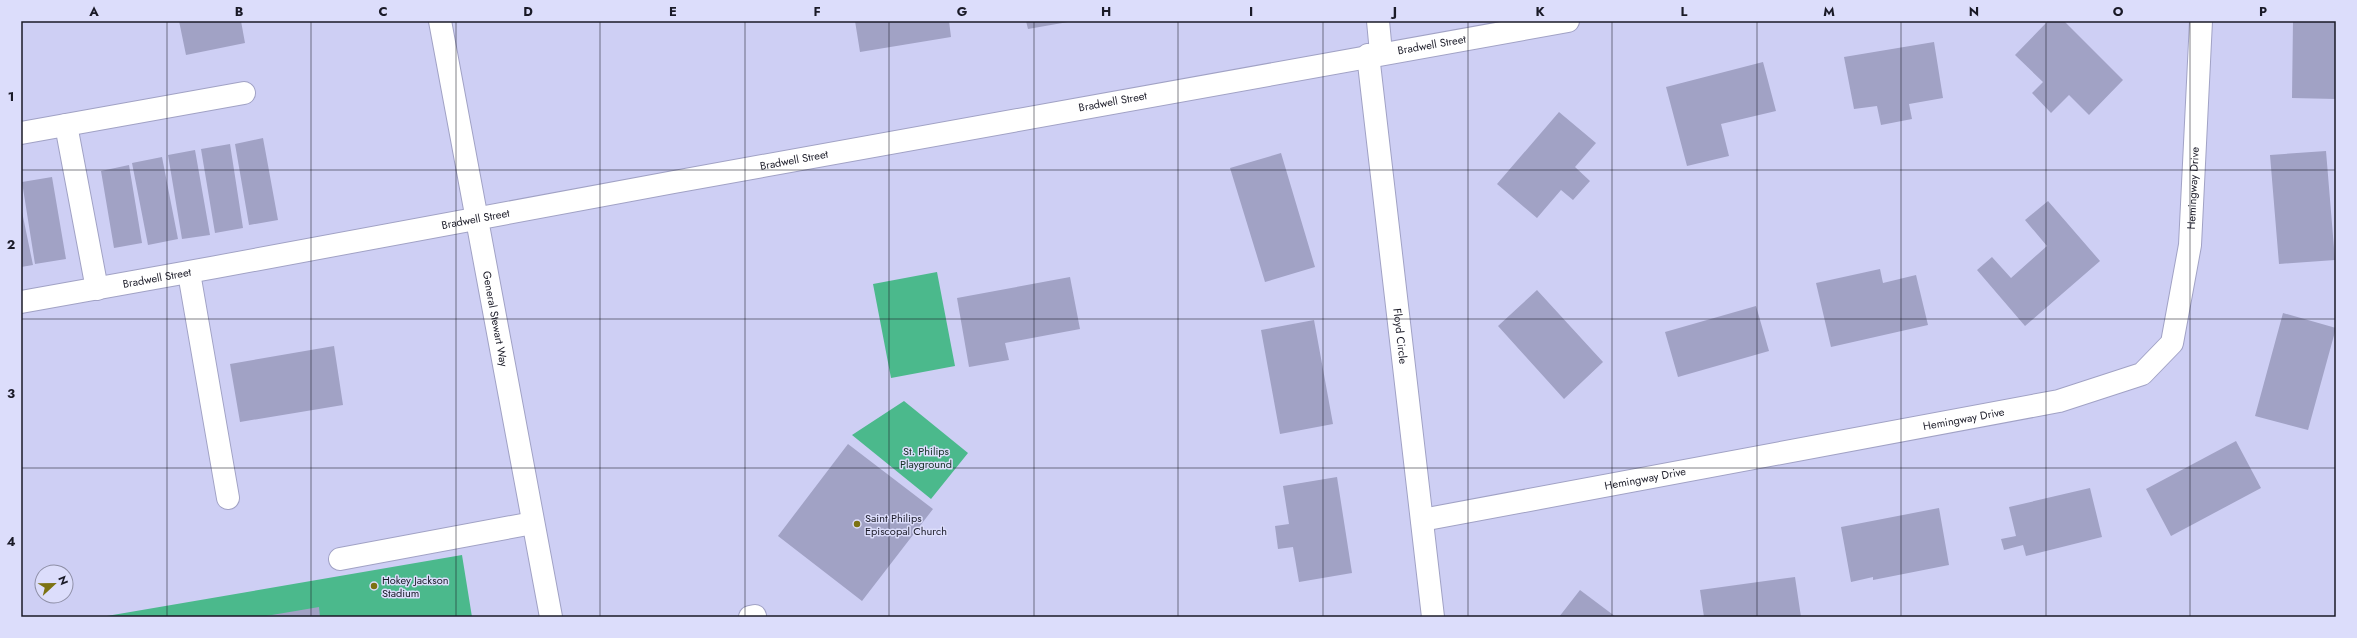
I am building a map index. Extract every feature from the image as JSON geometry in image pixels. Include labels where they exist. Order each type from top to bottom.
[{"type":"street","name":"General Stewart Way","points":[[440,21],[475,219],[551,617]]},
{"type":"street","name":"Floyd Circle","points":[[1378,21],[1375,54],[1433,617]]},
{"type":"street","name":"Bradwell Street","points":[[21,302],[189,273],[1375,54],[1568,21]]},
{"type":"street","name":"Hemingway Drive","points":[[1422,520],[2059,401],[2142,374],[2172,342],[2190,245],[2201,21]]},
{"type":"street","points":[[21,133],[244,93]]},
{"type":"street","points":[[66,125],[97,289]]},
{"type":"street","points":[[189,273],[228,498]]},
{"type":"street","points":[[340,559],[533,524]]},
{"type":"green space","points":[[937,272],[955,366],[891,378],[873,284]]},
{"type":"green space","name":"St. Philips Playground","points":[[904,401],[968,453],[931,499],[852,435]]},
{"type":"green space","name":"Hokey Jackson Stadium","points":[[462,555],[472,617],[101,617]]},
{"type":"building","points":[[179,21],[241,21],[245,43],[186,55]]},
{"type":"building","points":[[855,21],[949,21],[951,37],[860,52]]},
{"type":"building","points":[[1026,21],[1068,21],[1068,22],[1028,29]]},
{"type":"building","points":[[2048,21],[2064,21],[2123,80],[2089,115],[2069,95],[2051,113],[2032,93],[2043,82],[2015,55]]},
{"type":"building","points":[[2293,21],[2336,21],[2336,99],[2292,98]]},
{"type":"building","points":[[1934,42],[1943,98],[1909,104],[1912,119],[1881,125],[1877,106],[1854,109],[1844,57]]},
{"type":"building","points":[[1763,62],[1776,111],[1721,124],[1729,156],[1687,166],[1666,87]]},
{"type":"building","points":[[1559,112],[1596,143],[1575,167],[1590,181],[1573,200],[1561,190],[1537,218],[1497,184]]},
{"type":"building","points":[[263,138],[278,220],[249,225],[235,144]]},
{"type":"building","points":[[230,144],[243,228],[215,233],[201,149]]},
{"type":"building","points":[[195,150],[210,235],[182,239],[168,155]]},
{"type":"building","points":[[2326,151],[2335,260],[2279,264],[2270,155]]},
{"type":"building","points":[[1281,153],[1315,267],[1265,282],[1230,168]]},
{"type":"building","points":[[162,157],[178,239],[148,245],[132,163]]},
{"type":"building","points":[[129,165],[142,243],[114,248],[101,171]]},
{"type":"building","points":[[52,177],[66,259],[35,264],[22,182]]},
{"type":"building","points":[[2048,201],[2100,261],[2025,326],[1977,270],[1992,257],[2011,278],[2047,246],[2025,220]]},
{"type":"building","points":[[21,207],[33,265],[21,267]]},
{"type":"building","points":[[1880,269],[1883,283],[1916,275],[1928,325],[1831,347],[1816,283]]},
{"type":"building","points":[[1070,277],[1080,329],[1005,343],[1009,360],[969,367],[957,298]]},
{"type":"building","points":[[1537,290],[1603,362],[1564,399],[1498,326]]},
{"type":"building","points":[[1756,306],[1769,351],[1678,377],[1665,332]]},
{"type":"building","points":[[2283,313],[2336,328],[2308,430],[2255,416]]},
{"type":"building","points":[[1314,320],[1333,424],[1280,434],[1261,330]]},
{"type":"building","points":[[334,346],[343,405],[240,422],[230,364]]},
{"type":"building","points":[[2236,441],[2261,488],[2171,536],[2146,489]]},
{"type":"building","points":[[848,444],[933,509],[862,601],[778,536]]},
{"type":"building","points":[[1337,477],[1352,573],[1299,582],[1293,547],[1278,549],[1275,526],[1289,524],[1283,486]]},
{"type":"building","points":[[2090,488],[2102,537],[2026,556],[2023,545],[2004,550],[2001,539],[2016,536],[2009,507]]},
{"type":"building","points":[[1939,508],[1949,565],[1873,580],[1873,577],[1851,582],[1841,527]]},
{"type":"building","points":[[1795,577],[1801,617],[1704,617],[1700,590]]},
{"type":"building","points":[[1580,590],[1616,617],[1559,617]]},
{"type":"building","points":[[319,607],[320,617],[266,617],[266,616]]},
{"type":"place","name":"Saint Philips Episcopal Church","points":[[857,524]]},
{"type":"place","name":"Hokey Jackson Stadium","points":[[374,586]]}]
